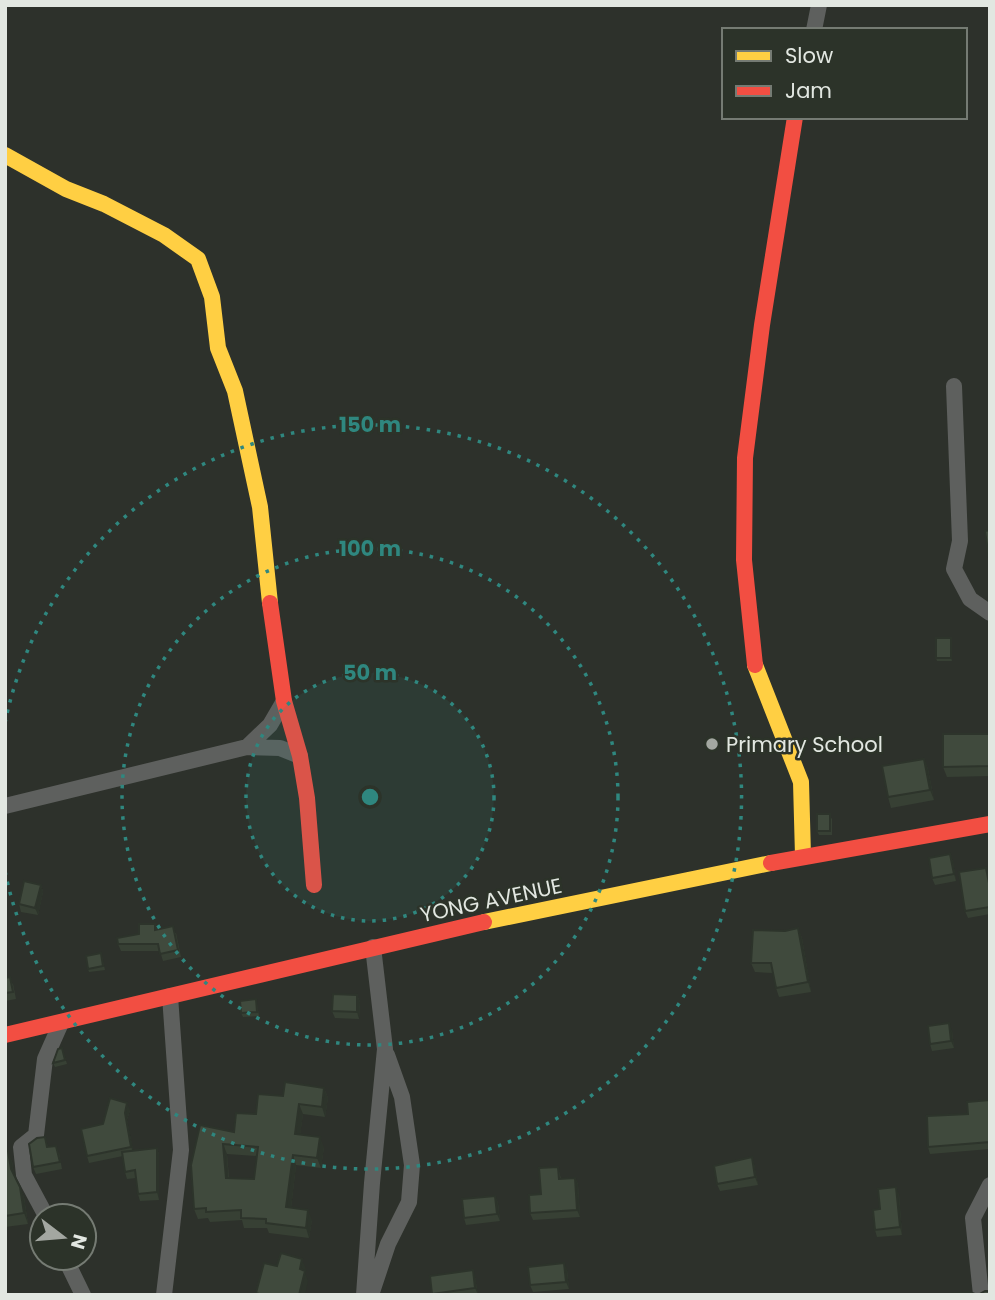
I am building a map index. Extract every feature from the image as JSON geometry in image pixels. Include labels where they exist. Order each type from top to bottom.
[{"type":"street","points":[[814,28],[820,5]]},
{"type":"street","points":[[795,119],[762,325],[745,458],[744,560],[755,665],[800,782],[803,856]]},
{"type":"street","points":[[5,155],[66,189],[104,204],[164,236],[198,259],[202,266],[212,297],[218,348],[236,391],[260,507],[265,567],[284,701],[300,756],[307,798],[314,885]]},
{"type":"street","points":[[954,386],[960,541],[954,569],[970,600],[990,612]]},
{"type":"street","points":[[247,747],[270,725],[284,701]]},
{"type":"street","points":[[5,806],[247,747],[280,748],[300,756]]},
{"type":"street","name":"YONG AVENUE","points":[[5,1035],[373,947],[803,856],[990,824]]},
{"type":"street","points":[[364,1295],[385,1049],[373,947]]},
{"type":"street","points":[[164,1295],[181,1150],[170,996]]},
{"type":"street","points":[[38,1202],[24,1175],[22,1147],[36,1135],[45,1059],[61,1023]]},
{"type":"street","points":[[371,1295],[388,1244],[409,1202],[412,1165],[402,1097],[385,1049]]},
{"type":"street","points":[[981,1295],[973,1218],[990,1185]]},
{"type":"street","points":[[72,1272],[83,1295]]},
{"type":"building","points":[[990,530],[990,558],[989,558],[985,531]]},
{"type":"building","points":[[936,638],[951,638],[951,658],[936,658]]},
{"type":"building","points":[[943,734],[990,734],[990,766],[943,767]]},
{"type":"building","points":[[924,759],[930,790],[888,797],[882,766]]},
{"type":"building","points":[[817,814],[830,814],[830,831],[817,831]]},
{"type":"building","points":[[950,854],[954,874],[932,878],[929,858]]},
{"type":"building","points":[[986,868],[990,907],[965,911],[959,872]]},
{"type":"building","points":[[24,881],[41,885],[35,908],[19,904]]},
{"type":"building","points":[[139,924],[155,924],[155,930],[173,926],[178,950],[160,954],[158,944],[118,944],[117,938],[139,934]]},
{"type":"building","points":[[798,928],[808,982],[776,988],[771,963],[751,963],[753,930],[785,931]]},
{"type":"building","points":[[101,953],[103,966],[88,969],[86,956]]},
{"type":"building","points":[[10,977],[13,992],[5,993],[5,978]]},
{"type":"building","points":[[333,994],[357,995],[357,1012],[332,1011]]},
{"type":"building","points":[[256,999],[257,1012],[241,1013],[240,1001]]},
{"type":"building","points":[[949,1023],[951,1041],[930,1044],[928,1026]]},
{"type":"building","points":[[62,1048],[65,1060],[53,1063],[58,1049]]},
{"type":"building","points":[[285,1082],[324,1088],[322,1107],[299,1104],[295,1134],[320,1137],[317,1158],[293,1155],[286,1207],[308,1210],[306,1228],[266,1223],[266,1219],[241,1218],[241,1210],[206,1212],[206,1208],[194,1209],[191,1165],[200,1125],[234,1132],[236,1113],[256,1114],[258,1094],[283,1096]],"holes":[[[223,1144],[258,1147],[254,1179],[226,1178]]]},
{"type":"building","points":[[110,1098],[127,1103],[125,1113],[131,1147],[87,1156],[81,1129],[103,1124]]},
{"type":"building","points":[[990,1100],[990,1142],[928,1147],[927,1116],[968,1114],[967,1102]]},
{"type":"building","points":[[45,1137],[47,1147],[56,1146],[60,1162],[33,1167],[29,1144],[37,1138]]},
{"type":"building","points":[[157,1148],[157,1192],[138,1194],[135,1170],[125,1172],[122,1152]]},
{"type":"building","points":[[5,1151],[8,1151],[11,1169],[20,1187],[24,1213],[5,1216]]},
{"type":"building","points":[[752,1157],[755,1177],[717,1184],[714,1166]]},
{"type":"building","points":[[558,1167],[559,1179],[575,1178],[577,1210],[530,1213],[529,1195],[541,1194],[539,1168]]},
{"type":"building","points":[[896,1187],[900,1227],[875,1230],[873,1210],[880,1209],[878,1189]]},
{"type":"building","points":[[495,1196],[497,1214],[464,1218],[462,1199]]},
{"type":"building","points":[[281,1253],[302,1259],[300,1269],[305,1271],[299,1295],[256,1293],[264,1263],[277,1266]]},
{"type":"building","points":[[564,1263],[566,1282],[530,1285],[528,1267]]},
{"type":"building","points":[[473,1270],[475,1288],[432,1294],[430,1276]]},
{"type":"building","points":[[990,1291],[990,1295],[978,1295]]},
{"type":"building","points":[[970,1292],[977,1295],[950,1294]]},
{"type":"traffic: slow","points":[[5,155],[66,189],[104,204],[164,235],[198,259],[212,297],[218,348],[235,391],[260,507],[270,603]]},
{"type":"traffic: slow","points":[[755,665],[801,782],[803,856]]},
{"type":"traffic: slow","points":[[484,922],[771,863]]},
{"type":"traffic: jam","points":[[755,665],[744,560],[745,458],[762,325],[795,119]]},
{"type":"traffic: jam","points":[[270,603],[284,701],[300,756],[307,798],[314,885]]},
{"type":"traffic: jam","points":[[771,863],[990,824]]},
{"type":"traffic: jam","points":[[5,1035],[484,922]]},
{"type":"place","name":"Primary School","points":[[712,744]]}]
